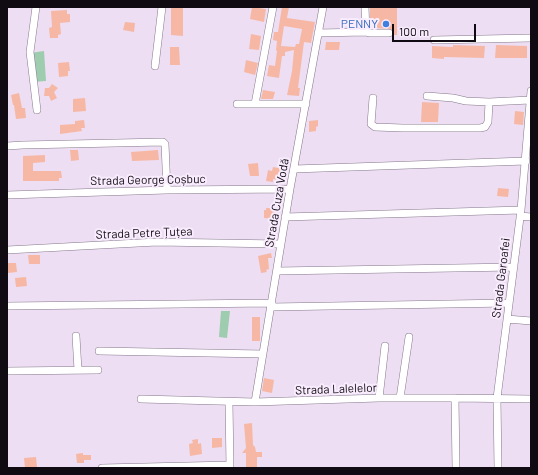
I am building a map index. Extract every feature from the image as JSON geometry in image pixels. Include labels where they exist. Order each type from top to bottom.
[{"type":"street","points":[[36,7],[30,52],[37,110]]},
{"type":"street","points":[[155,66],[162,7]]},
{"type":"street","points":[[255,104],[273,7]]},
{"type":"street","name":"Strada Cuza Vodă","points":[[255,402],[290,189],[323,7]]},
{"type":"street","points":[[365,7],[366,32]]},
{"type":"street","points":[[318,33],[389,33]]},
{"type":"street","points":[[434,40],[531,38]]},
{"type":"street","name":"Strada Garoafei","points":[[498,468],[497,398],[528,159],[531,91]]},
{"type":"street","points":[[427,96],[453,98],[466,101],[489,102],[530,100]]},
{"type":"street","points":[[373,98],[371,124],[375,127],[403,128],[485,127],[488,122],[489,102]]},
{"type":"street","points":[[237,104],[306,104]]},
{"type":"street","points":[[7,146],[163,142],[165,144],[167,190]]},
{"type":"street","points":[[294,169],[528,159]]},
{"type":"street","name":"Strada George Coșbuc","points":[[7,195],[167,190],[290,189]]},
{"type":"street","points":[[286,217],[520,213],[531,217]]},
{"type":"street","name":"Strada Petre Țuțea","points":[[7,250],[157,242],[282,244]]},
{"type":"street","points":[[277,272],[514,267]]},
{"type":"street","points":[[7,306],[510,303]]},
{"type":"street","points":[[507,319],[531,321]]},
{"type":"street","points":[[76,336],[78,370]]},
{"type":"street","points":[[400,398],[409,337]]},
{"type":"street","points":[[379,398],[385,346]]},
{"type":"street","points":[[99,351],[263,354]]},
{"type":"street","points":[[7,371],[98,370]]},
{"type":"street","name":"Strada Lalelelor","points":[[141,399],[255,402],[379,398],[531,399]]},
{"type":"street","points":[[455,398],[456,468]]},
{"type":"street","points":[[102,468],[230,466],[229,402]]},
{"type":"green space","points":[[44,51],[46,81],[32,82],[30,53]]},
{"type":"green space","points":[[221,311],[230,311],[227,338],[219,337]]},
{"type":"building","points":[[171,7],[183,7],[183,36],[171,35]]},
{"type":"building","points":[[252,7],[266,9],[264,22],[250,19]]},
{"type":"building","points":[[282,7],[289,7],[287,18],[315,22],[311,43],[304,42],[298,88],[300,88],[299,96],[287,95],[292,71],[294,50],[285,52],[285,56],[282,56],[279,78],[267,76],[269,65],[275,66],[277,41],[273,40],[274,32],[278,32]],"holes":[[[284,26],[302,29],[299,44],[296,44],[295,47],[281,46]]]},
{"type":"building","name":"PENNY","points":[[370,7],[397,7],[397,35],[394,35],[391,29],[375,28],[375,19],[370,19]]},
{"type":"building","points":[[67,10],[67,14],[70,14],[70,22],[60,23],[61,34],[58,35],[58,38],[50,38],[49,28],[52,27],[51,11]]},
{"type":"building","points":[[125,22],[135,23],[134,32],[123,30]]},
{"type":"building","points":[[251,34],[261,36],[259,50],[249,49]]},
{"type":"building","points":[[326,42],[340,42],[339,50],[325,50]]},
{"type":"building","points":[[453,45],[485,46],[484,58],[432,58],[432,46],[453,47]]},
{"type":"building","points":[[496,45],[527,46],[527,58],[495,58]]},
{"type":"building","points":[[170,47],[179,47],[180,65],[170,65]]},
{"type":"building","points":[[246,60],[258,63],[255,75],[244,72]]},
{"type":"building","points":[[69,62],[70,71],[68,71],[68,76],[59,77],[58,63]]},
{"type":"building","points":[[52,84],[58,88],[54,92],[57,98],[51,101],[49,96],[44,96],[45,88],[49,88]]},
{"type":"building","points":[[263,90],[275,92],[273,99],[261,99]]},
{"type":"building","points":[[19,93],[22,108],[25,108],[26,118],[16,119],[11,95]]},
{"type":"building","points":[[85,98],[86,111],[73,112],[73,99]]},
{"type":"building","points":[[422,102],[439,103],[438,122],[421,122]]},
{"type":"building","points":[[515,111],[524,112],[523,125],[514,124]]},
{"type":"building","points":[[84,120],[85,128],[81,128],[82,131],[60,134],[60,125],[75,124],[75,121]]},
{"type":"building","points":[[318,120],[316,131],[309,132],[309,121]]},
{"type":"building","points":[[70,150],[78,150],[79,160],[71,161]]},
{"type":"building","points":[[158,150],[159,160],[132,161],[131,152]]},
{"type":"building","points":[[45,155],[45,162],[33,163],[33,171],[61,171],[62,178],[59,178],[59,181],[23,181],[23,156]]},
{"type":"building","points":[[258,163],[259,176],[250,176],[248,164]]},
{"type":"building","points":[[273,167],[284,169],[283,181],[273,179],[273,182],[266,181],[268,170],[272,171]]},
{"type":"building","points":[[498,188],[509,189],[508,197],[497,196]]},
{"type":"building","points":[[266,208],[274,208],[274,211],[276,211],[276,219],[264,218],[264,210],[266,210]]},
{"type":"building","points":[[271,253],[272,258],[268,258],[269,269],[266,270],[267,272],[261,273],[258,256]]},
{"type":"building","points":[[28,255],[40,255],[40,264],[29,264]]},
{"type":"building","points":[[7,263],[16,263],[17,272],[8,273]]},
{"type":"building","points":[[26,277],[27,286],[16,287],[15,278]]},
{"type":"building","points":[[252,317],[260,317],[260,341],[252,341]]},
{"type":"building","points":[[264,378],[274,380],[272,393],[262,391]]},
{"type":"building","points":[[252,423],[253,445],[256,452],[262,452],[262,457],[257,457],[257,468],[246,468],[246,453],[242,453],[246,448],[244,424]]},
{"type":"building","points":[[212,438],[222,438],[222,447],[212,448]]},
{"type":"building","points":[[198,439],[198,444],[201,443],[202,454],[190,456],[189,444],[193,443],[192,440]]},
{"type":"building","points":[[83,453],[83,455],[91,455],[91,460],[84,460],[84,463],[77,463],[76,454]]},
{"type":"building","points":[[36,457],[37,467],[25,468],[24,458]]},
{"type":"place","name":"PENNY","points":[[386,24]]}]
